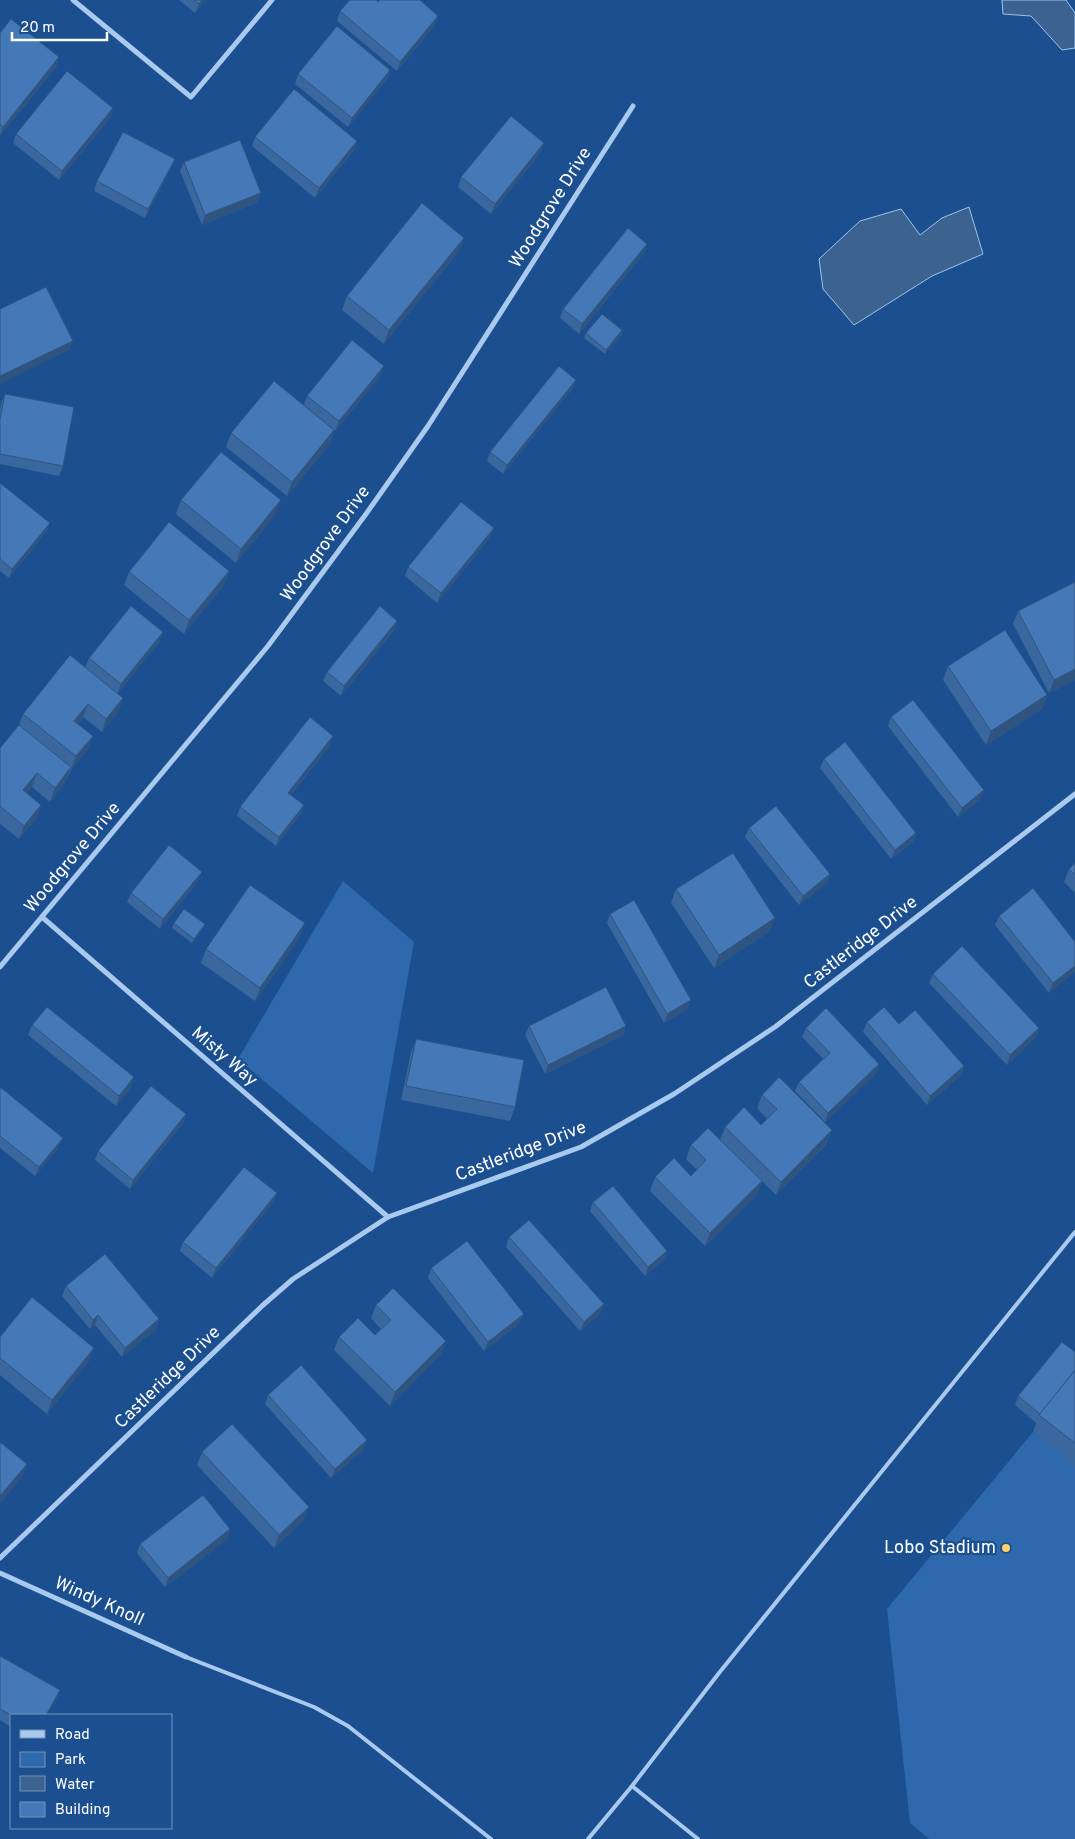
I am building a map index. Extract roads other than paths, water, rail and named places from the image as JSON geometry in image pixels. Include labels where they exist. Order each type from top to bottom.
[{"type":"street","points":[[73,0],[191,97],[272,0]]},
{"type":"street","name":"Woodgrove Drive","points":[[0,967],[268,646],[366,514],[428,426],[633,106]]},
{"type":"street","name":"Castleridge Drive","points":[[0,1558],[262,1306],[294,1279],[388,1217],[581,1147],[674,1094],[775,1027],[1075,794]]},
{"type":"street","name":"Misty Way","points":[[42,917],[388,1217]]},
{"type":"street","name":"Windy Knoll","points":[[0,1572],[186,1657]]},
{"type":"lane","points":[[588,1839],[1075,1232]]},
{"type":"lane","points":[[186,1657],[314,1707],[332,1716],[409,1773],[491,1839]]},
{"type":"lane","points":[[632,1786],[698,1839]]},
{"type":"water","points":[[1002,0],[1066,0],[1075,13],[1075,48],[1062,50],[1031,16],[1003,14]]},
{"type":"water","points":[[969,207],[983,254],[932,276],[854,325],[823,289],[819,259],[860,221],[901,209],[920,235],[942,218]]},
{"type":"place","name":"Lobo Stadium","points":[[1006,1548]]}]
